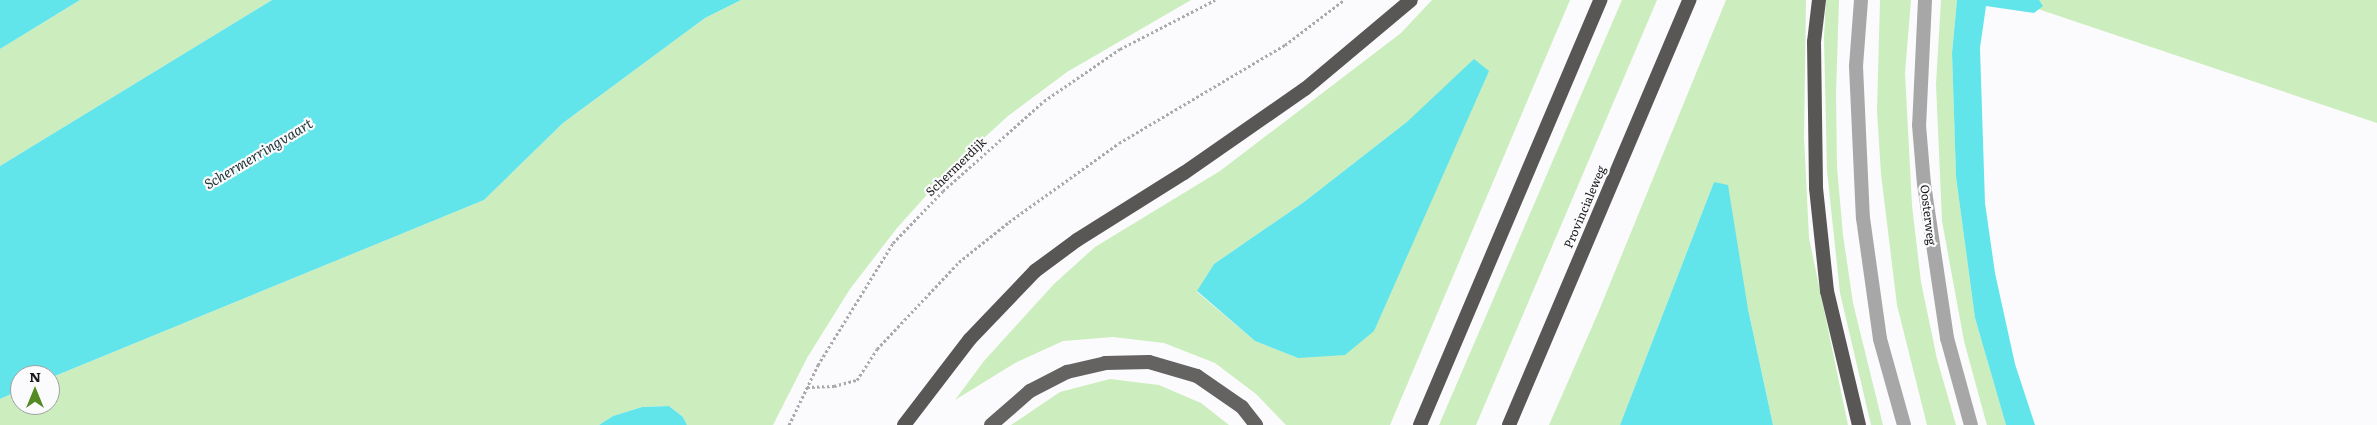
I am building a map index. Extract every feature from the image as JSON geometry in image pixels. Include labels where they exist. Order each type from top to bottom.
[{"type":"highway","points":[[904,425],[970,339],[1035,272],[1077,240],[1184,173],[1305,89],[1411,0]]},
{"type":"highway","points":[[1420,425],[1600,0]]},
{"type":"highway","name":"Provincialeweg","points":[[1508,425],[1689,0]]},
{"type":"highway","points":[[1819,0],[1814,42],[1816,188],[1827,291],[1859,425]]},
{"type":"main road","points":[[991,425],[1030,391],[1067,372],[1105,363],[1149,362],[1197,376],[1242,408],[1256,425]]},
{"type":"street","points":[[1861,0],[1856,66],[1863,218],[1880,339],[1904,425]]},
{"type":"street","name":"Oosterweg","points":[[1925,0],[1919,125],[1924,184],[1947,338],[1971,425]]},
{"type":"path","name":"Schermerdijk","points":[[789,425],[807,388],[893,243],[956,178],[1044,101],[1120,49],[1215,0]]},
{"type":"path","points":[[807,388],[834,386],[857,380],[877,349],[959,262],[1009,222],[1119,143],[1285,45],[1344,0]]},
{"type":"green space","points":[[80,0],[272,0],[0,166],[0,49]]},
{"type":"green space","points":[[741,0],[1191,0],[1067,72],[1008,116],[950,169],[897,228],[850,289],[807,358],[773,425],[687,425],[683,417],[669,406],[642,407],[613,416],[599,425],[0,425],[0,399],[10,394],[10,415],[60,415],[60,374],[484,200],[563,123],[705,18]]},
{"type":"green space","points":[[1432,0],[1570,0],[1390,425],[1286,425],[1256,394],[1215,363],[1164,343],[1113,337],[1063,341],[1015,363],[955,400],[984,361],[1054,284],[1095,247],[1220,171],[1401,33]],"holes":[[[1408,121],[1298,358],[1255,341],[1197,292],[1214,264],[1304,202]]]},
{"type":"green space","points":[[1622,0],[1657,0],[1476,425],[1439,425]]},
{"type":"green space","points":[[1726,0],[1806,0],[1804,137],[1809,238],[1848,425],[1773,425],[1748,309],[1714,182],[1620,425],[1549,425],[1598,313]]},
{"type":"green space","points":[[1826,0],[1839,0],[1836,94],[1837,167],[1843,235],[1853,303],[1883,425],[1871,425],[1840,293],[1827,171],[1824,37]]},
{"type":"green space","points":[[1880,0],[1911,0],[1905,73],[1912,205],[1921,282],[1937,359],[1956,425],[1927,425],[1897,305],[1881,174],[1877,111]]},
{"type":"green space","points":[[1941,0],[1957,0],[1952,53],[1956,177],[1975,318],[2006,425],[1987,425],[1986,422],[1964,341],[1942,221],[1936,84]]},
{"type":"green space","points":[[2010,0],[2377,0],[2377,123],[2041,10]]},
{"type":"green space","points":[[1110,379],[1159,385],[1201,403],[1229,425],[1011,425],[1060,392]]},
{"type":"water","points":[[0,0],[80,0],[0,49]]},
{"type":"water","name":"Schermerringvaart","points":[[272,0],[741,0],[705,18],[563,123],[484,200],[60,374],[60,365],[10,365],[10,394],[0,399],[0,166]]},
{"type":"water","points":[[1957,0],[2039,0],[2043,6],[2034,13],[1986,6],[1980,48],[1985,203],[1995,273],[2015,364],[2035,425],[2006,425],[1975,318],[1956,177],[1952,53]]},
{"type":"water","points":[[1474,59],[1489,71],[1374,331],[1345,355],[1298,358],[1255,341],[1197,291],[1214,264],[1304,202],[1408,121]]},
{"type":"water","points":[[1714,182],[1728,185],[1748,309],[1773,425],[1620,425]]},
{"type":"water","points":[[669,406],[683,417],[687,425],[599,425],[613,416],[642,407]]}]
